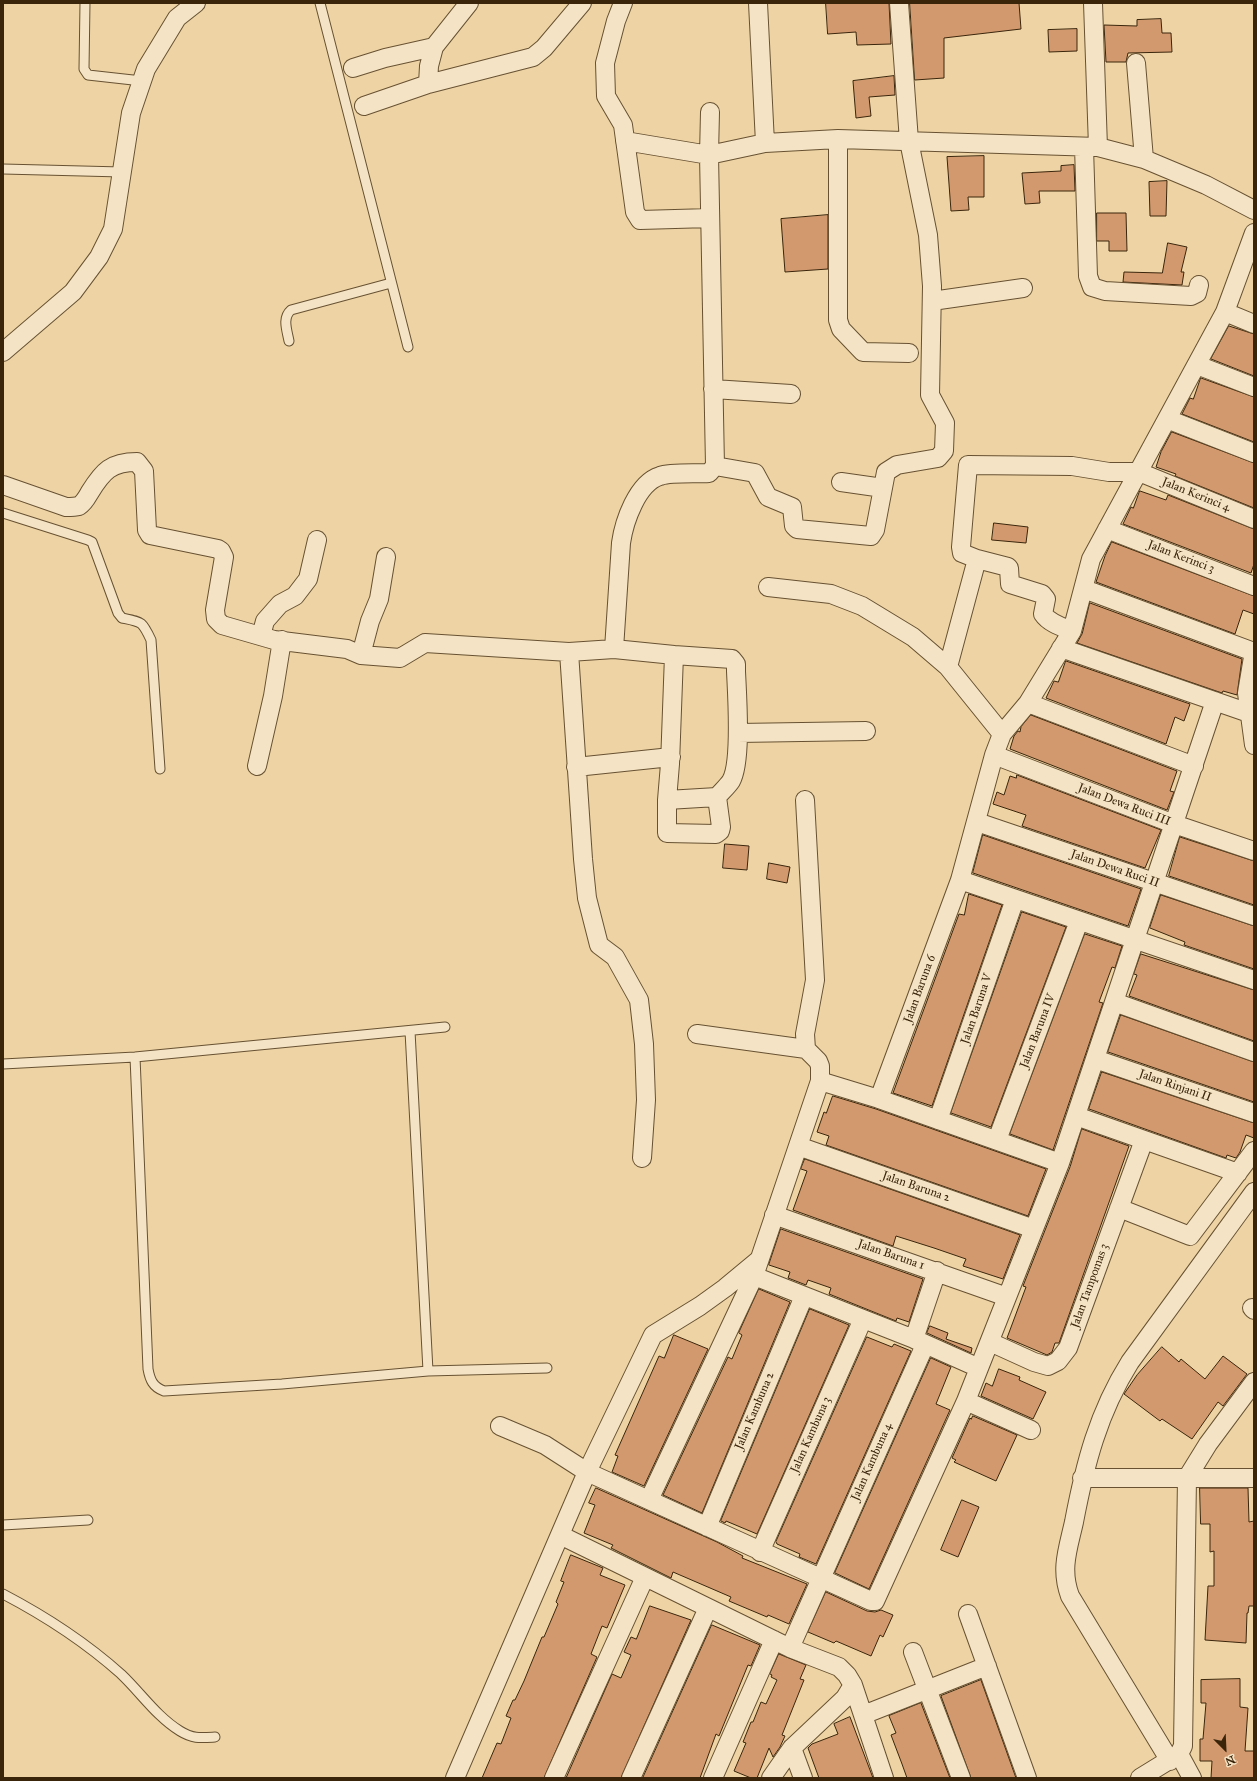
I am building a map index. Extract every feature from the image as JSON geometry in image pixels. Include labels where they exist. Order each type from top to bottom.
[{"type":"street","points":[[3,352],[73,292],[99,257],[113,229],[131,113],[146,69],[177,18],[196,3]]},
{"type":"street","points":[[428,84],[429,66],[434,47],[469,3]]},
{"type":"street","points":[[364,106],[428,84],[527,59],[537,54],[582,3]]},
{"type":"street","points":[[623,3],[616,21],[605,63],[606,96],[623,125],[635,212],[640,220],[710,218]]},
{"type":"street","points":[[758,3],[765,143]]},
{"type":"street","points":[[715,466],[755,473],[768,497],[792,507],[794,526],[796,529],[872,536],[875,530],[886,472],[898,465],[938,458],[944,451],[945,423],[930,395],[932,300],[928,235],[908,141],[900,3]]},
{"type":"street","points":[[1093,3],[1088,276],[1092,287],[1105,291],[1191,296],[1197,293],[1199,285]]},
{"type":"street","points":[[353,68],[385,58],[434,47]]},
{"type":"street","points":[[1136,63],[1144,159]]},
{"type":"street","points":[[614,648],[622,536],[623,528],[631,508],[647,484],[661,475],[709,473],[715,466],[709,155],[710,112]]},
{"type":"street","points":[[625,141],[709,155],[765,143],[838,139],[1091,147],[1144,159],[1206,185],[1254,210]]},
{"type":"street","points":[[838,139],[839,324],[841,329],[863,352],[909,353]]},
{"type":"street","name":"Jalan Baruna 6","points":[[879,1099],[960,880],[994,755],[1002,734],[1028,703],[1072,631],[1091,559],[1225,312],[1254,233]]},
{"type":"street","points":[[932,300],[1023,288]]},
{"type":"street","points":[[1225,312],[1254,324]]},
{"type":"street","points":[[1197,365],[1254,387]]},
{"type":"street","points":[[713,389],[791,394]]},
{"type":"street","points":[[1167,419],[1254,453]]},
{"type":"street","points":[[3,484],[66,507],[77,507],[85,501],[101,474],[113,466],[122,463],[137,462],[144,471],[147,530],[150,535],[218,549],[221,551],[224,557],[215,610],[216,619],[222,625],[261,636],[347,649],[361,655],[400,658],[425,643],[569,652],[614,648],[674,655],[732,658],[736,671],[738,733],[735,771],[731,782],[716,797],[667,800]]},
{"type":"street","points":[[1072,631],[1048,620],[1042,614],[1046,599],[1042,594],[1010,584],[1010,568],[963,554],[961,549],[968,465],[1072,466],[1109,472],[1139,472]]},
{"type":"street","name":"Jalan Kerinci 4","points":[[1139,472],[1254,518]]},
{"type":"street","points":[[841,482],[883,488]]},
{"type":"street","name":"Jalan Kerinci 3","points":[[1107,529],[1254,586]]},
{"type":"street","points":[[261,636],[265,621],[280,604],[295,596],[308,579],[317,540]]},
{"type":"street","points":[[361,655],[370,621],[379,599],[386,557]]},
{"type":"street","points":[[948,667],[977,559]]},
{"type":"street","points":[[768,588],[831,594],[862,606],[913,637],[948,667],[1002,734]]},
{"type":"street","points":[[1084,589],[1254,651],[1247,693],[1254,745]]},
{"type":"street","points":[[257,766],[273,696],[282,640]]},
{"type":"street","points":[[1062,648],[1249,713]]},
{"type":"street","points":[[569,652],[576,768],[587,898],[599,945],[615,957],[639,1000],[644,1044],[646,1100],[642,1158]]},
{"type":"street","points":[[674,655],[671,758],[667,800],[668,834],[716,834],[720,831],[721,827],[716,797]]},
{"type":"street","points":[[500,1426],[545,1445],[587,1472],[820,1579],[871,1601],[875,1601],[966,1401],[1060,1163],[1215,701]]},
{"type":"street","points":[[1028,703],[1194,766]]},
{"type":"street","points":[[738,733],[866,731]]},
{"type":"street","name":"Jalan Dewa Ruci III","points":[[994,755],[1174,824],[1254,852]]},
{"type":"street","points":[[576,768],[671,758]]},
{"type":"street","points":[[649,1500],[757,1267],[820,1081],[819,1064],[806,1048],[805,1034],[815,980],[805,800]]},
{"type":"street","name":"Jalan Dewa Ruci II","points":[[977,822],[1254,916]]},
{"type":"street","points":[[960,880],[1254,980]]},
{"type":"street","name":"Jalan Baruna V","points":[[938,1120],[1016,899]]},
{"type":"street","name":"Jalan Baruna IV","points":[[997,1140],[1079,921]]},
{"type":"street","points":[[1114,1002],[1254,1052]]},
{"type":"street","points":[[697,1034],[806,1048]]},
{"type":"street","name":"Jalan Rinjani II","points":[[1095,1059],[1254,1113]]},
{"type":"street","points":[[820,1081],[879,1099],[1060,1163]]},
{"type":"street","points":[[1076,1116],[1238,1173]]},
{"type":"street","name":"Jalan Tampomas 3","points":[[990,1342],[1034,1362],[1048,1366],[1058,1361],[1068,1348],[1144,1140]]},
{"type":"street","name":"Jalan Baruna 2","points":[[798,1146],[1034,1229]]},
{"type":"street","points":[[1119,1208],[1190,1236],[1254,1151]]},
{"type":"street","points":[[1192,1778],[1175,1757],[1070,1596],[1065,1580],[1066,1555],[1082,1478],[1091,1446],[1116,1386],[1130,1362],[1254,1192]]},
{"type":"street","name":"Jalan Baruna 1","points":[[774,1215],[937,1271],[1007,1297]]},
{"type":"street","points":[[757,1267],[804,1296],[919,1342],[979,1368]]},
{"type":"street","points":[[455,1778],[587,1472],[653,1335],[757,1267]]},
{"type":"street","name":"Jalan Kambuna 4","points":[[713,1778],[782,1644],[820,1579],[919,1342],[937,1271]]},
{"type":"street","name":"Jalan Kambuna 2","points":[[707,1527],[804,1296]]},
{"type":"street","name":"Jalan Kambuna 3","points":[[760,1552],[863,1319]]},
{"type":"street","points":[[1140,1778],[1175,1757],[1183,1746],[1187,1478],[1208,1444],[1254,1382]]},
{"type":"street","points":[[966,1401],[1031,1430]]},
{"type":"street","points":[[1082,1478],[1254,1478]]},
{"type":"street","points":[[560,1535],[782,1644],[839,1667],[848,1675],[853,1685],[884,1778]]},
{"type":"street","points":[[554,1778],[645,1577]]},
{"type":"street","points":[[631,1778],[708,1608]]},
{"type":"street","points":[[968,1614],[1027,1778]]},
{"type":"street","points":[[913,1652],[961,1778]]},
{"type":"street","points":[[863,1715],[987,1666]]},
{"type":"street","points":[[771,1778],[792,1748],[844,1698],[853,1685]]},
{"type":"street","points":[[792,1748],[803,1778]]},
{"type":"lane","points":[[85,3],[85,72],[88,75],[142,81]]},
{"type":"lane","points":[[320,3],[408,347]]},
{"type":"lane","points":[[3,169],[122,172]]},
{"type":"lane","points":[[289,341],[285,320],[287,314],[291,310],[391,283]]},
{"type":"lane","points":[[3,513],[92,542],[118,613],[122,618],[136,620],[143,625],[151,640],[160,769]]},
{"type":"lane","points":[[3,1064],[136,1057],[445,1027]]},
{"type":"lane","points":[[410,1031],[428,1371]]},
{"type":"lane","points":[[136,1057],[148,1369],[151,1382],[157,1388],[164,1392],[282,1384],[428,1371],[547,1368]]},
{"type":"lane","points":[[3,1525],[88,1520]]},
{"type":"lane","points":[[3,1594],[66,1629],[95,1651],[126,1679],[159,1713],[180,1731],[196,1738],[215,1737]]},
{"type":"building","points":[[826,3],[889,3],[891,44],[857,45],[856,32],[828,34]]},
{"type":"building","points":[[910,3],[1019,3],[1021,29],[944,38],[944,78],[915,80]]},
{"type":"building","points":[[1161,19],[1162,33],[1171,33],[1172,52],[1128,53],[1126,62],[1106,62],[1104,25],[1137,26],[1137,20]]},
{"type":"building","points":[[1077,29],[1077,51],[1049,52],[1048,30]]},
{"type":"building","points":[[894,76],[895,95],[869,97],[871,116],[856,118],[853,81]]},
{"type":"building","points":[[984,156],[984,197],[968,197],[969,210],[951,211],[947,157]]},
{"type":"building","points":[[1074,165],[1075,191],[1039,191],[1040,203],[1025,204],[1022,173],[1061,171],[1061,166]]},
{"type":"building","points":[[1167,181],[1166,216],[1150,216],[1149,182]]},
{"type":"building","points":[[1097,213],[1126,213],[1127,251],[1109,251],[1109,241],[1097,241]]},
{"type":"building","points":[[828,215],[828,269],[785,272],[781,219]]},
{"type":"building","points":[[1168,243],[1187,247],[1181,272],[1184,272],[1182,285],[1123,282],[1124,272],[1162,273]]},
{"type":"building","points":[[1229,326],[1254,334],[1254,376],[1211,359]]},
{"type":"building","points":[[1201,378],[1254,397],[1254,442],[1182,414],[1190,398],[1193,399]]},
{"type":"building","points":[[1172,432],[1254,463],[1254,508],[1175,476],[1176,474],[1156,467],[1161,452]]},
{"type":"building","points":[[1140,491],[1166,500],[1168,495],[1254,529],[1254,564],[1251,573],[1123,524],[1131,507],[1133,508]]},
{"type":"building","points":[[994,523],[1028,527],[1026,543],[992,540]]},
{"type":"building","points":[[1112,542],[1254,596],[1254,614],[1243,610],[1235,634],[1096,582],[1105,556]]},
{"type":"building","points":[[1090,603],[1242,659],[1237,695],[1223,691],[1222,693],[1077,643],[1082,634]]},
{"type":"building","points":[[1066,661],[1190,704],[1184,721],[1175,717],[1166,744],[1046,698],[1054,681],[1058,682]]},
{"type":"building","points":[[1031,715],[1177,771],[1170,791],[1174,792],[1167,810],[1010,749],[1014,736],[1018,731],[1020,732],[1021,727]]},
{"type":"building","points":[[1017,775],[1161,830],[1145,868],[1022,826],[1026,815],[993,804],[997,792],[1004,795],[1010,776],[1016,778]]},
{"type":"building","points":[[983,835],[1141,889],[1128,926],[973,873]]},
{"type":"building","points":[[1180,837],[1254,861],[1254,905],[1169,876]]},
{"type":"building","points":[[725,844],[749,846],[747,870],[723,868]]},
{"type":"building","points":[[769,863],[790,867],[787,883],[767,879]]},
{"type":"building","points":[[969,894],[1002,905],[932,1106],[893,1093],[959,914],[964,915]]},
{"type":"building","points":[[1161,895],[1254,926],[1254,969],[1184,945],[1185,942],[1150,928]]},
{"type":"building","points":[[1022,912],[1066,927],[991,1127],[951,1113]]},
{"type":"building","points":[[1085,934],[1122,946],[1115,968],[1112,967],[1099,1002],[1103,1003],[1053,1150],[1010,1134]]},
{"type":"building","points":[[1141,954],[1254,990],[1254,1041],[1129,996],[1137,975],[1134,974]]},
{"type":"building","points":[[1121,1015],[1254,1062],[1254,1102],[1108,1052]]},
{"type":"building","points":[[1102,1072],[1254,1123],[1254,1138],[1246,1135],[1240,1152],[1236,1158],[1227,1155],[1226,1158],[1089,1109]]},
{"type":"building","points":[[833,1096],[876,1109],[1046,1169],[1028,1216],[826,1145],[829,1136],[817,1132],[824,1112],[826,1113]]},
{"type":"building","points":[[1082,1129],[1129,1146],[1059,1343],[1055,1343],[1052,1352],[1047,1355],[1007,1338],[1026,1287],[1023,1286],[1070,1167]]},
{"type":"building","points":[[805,1159],[1020,1235],[1003,1279],[963,1266],[966,1259],[934,1248],[896,1236],[893,1246],[793,1210],[807,1171],[801,1169]]},
{"type":"building","points":[[781,1229],[923,1279],[909,1322],[897,1318],[896,1321],[829,1294],[831,1288],[808,1280],[806,1285],[788,1278],[790,1272],[769,1265]]},
{"type":"building","points":[[759,1289],[790,1302],[702,1513],[663,1495],[728,1357],[732,1359],[742,1335],[739,1333]]},
{"type":"building","points":[[810,1309],[849,1325],[757,1534],[726,1521],[725,1523],[721,1521]]},
{"type":"building","points":[[930,1326],[948,1333],[946,1339],[972,1348],[971,1353],[927,1333]]},
{"type":"building","points":[[674,1335],[708,1349],[644,1486],[612,1472],[618,1456],[615,1455],[659,1356],[664,1358]]},
{"type":"building","points":[[867,1337],[892,1347],[894,1344],[911,1351],[816,1564],[799,1557],[800,1554],[777,1544],[776,1542]]},
{"type":"building","points":[[1162,1347],[1179,1362],[1181,1359],[1205,1379],[1223,1356],[1247,1374],[1223,1406],[1218,1402],[1192,1439],[1162,1419],[1160,1421],[1124,1394],[1137,1375]]},
{"type":"building","points":[[931,1358],[951,1367],[936,1404],[950,1410],[869,1589],[835,1573]]},
{"type":"building","points":[[999,1369],[1020,1377],[1019,1380],[1046,1392],[1033,1419],[981,1396],[986,1383],[992,1386]]},
{"type":"building","points":[[973,1416],[1017,1435],[996,1481],[954,1462],[956,1460],[952,1458],[970,1418],[971,1419]]},
{"type":"building","points":[[596,1488],[717,1542],[743,1556],[742,1558],[807,1584],[789,1624],[768,1615],[767,1617],[729,1601],[731,1597],[673,1572],[671,1578],[611,1548],[613,1545],[584,1533],[595,1505],[589,1503]]},
{"type":"building","points":[[1200,1488],[1248,1488],[1249,1522],[1254,1521],[1254,1606],[1249,1606],[1247,1613],[1246,1643],[1205,1640],[1208,1586],[1214,1586],[1214,1551],[1210,1552],[1210,1524],[1201,1524]]},
{"type":"building","points":[[962,1500],[979,1507],[958,1557],[941,1550]]},
{"type":"building","points":[[571,1555],[603,1568],[600,1575],[625,1585],[607,1628],[602,1626],[591,1654],[597,1657],[544,1778],[482,1778],[497,1743],[501,1744],[511,1718],[506,1716],[524,1681],[542,1637],[544,1637],[558,1604],[556,1602],[564,1582],[561,1581]]},
{"type":"building","points":[[826,1592],[867,1611],[875,1612],[881,1610],[893,1615],[883,1637],[880,1635],[871,1656],[836,1641],[834,1643],[808,1632]]},
{"type":"building","points":[[650,1606],[691,1620],[621,1778],[566,1778],[612,1674],[621,1678],[631,1655],[624,1652],[631,1637],[636,1639]]},
{"type":"building","points":[[712,1625],[760,1645],[751,1666],[748,1665],[719,1736],[716,1734],[700,1778],[643,1778]]},
{"type":"building","points":[[779,1654],[806,1665],[800,1679],[804,1680],[782,1735],[785,1736],[780,1747],[773,1757],[769,1748],[757,1778],[751,1778],[734,1771],[746,1743],[743,1742],[751,1722],[753,1722],[761,1702],[766,1704],[777,1680],[771,1677],[772,1675],[770,1674]]},
{"type":"building","points":[[1240,1679],[1240,1707],[1248,1708],[1245,1751],[1254,1751],[1254,1778],[1211,1778],[1212,1761],[1200,1761],[1200,1739],[1203,1739],[1206,1703],[1201,1703],[1201,1680]]},
{"type":"building","points":[[981,1680],[1016,1778],[971,1778],[941,1696]]},
{"type":"building","points":[[921,1703],[950,1778],[907,1778],[891,1735],[896,1733],[889,1716]]},
{"type":"building","points":[[850,1717],[873,1778],[819,1778],[808,1748],[812,1744],[838,1734],[834,1724]]}]
